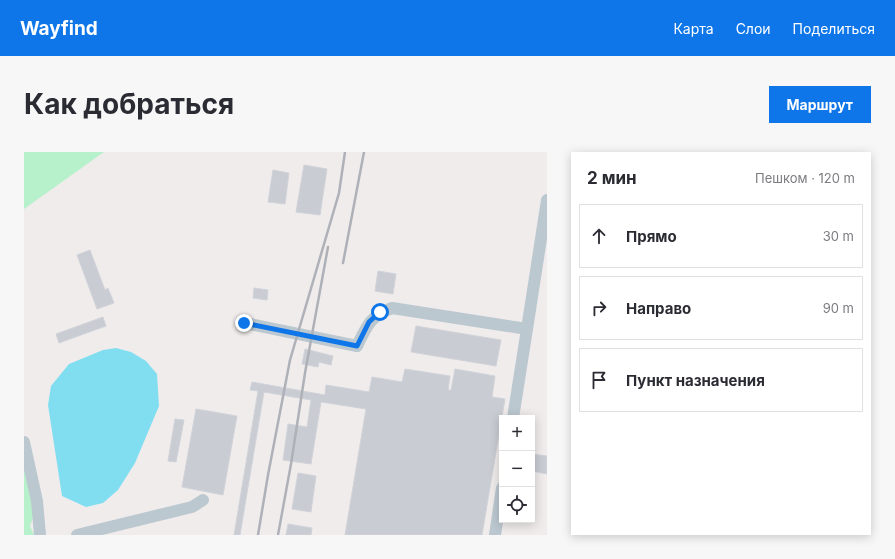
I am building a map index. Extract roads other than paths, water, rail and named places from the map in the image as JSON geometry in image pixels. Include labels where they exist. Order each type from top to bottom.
[{"type":"street","points":[[513,415],[547,200]]},
{"type":"street","points":[[244,323],[357,346],[369,322],[380,312],[392,308],[527,329]]},
{"type":"street","points":[[24,442],[37,501],[40,535]]},
{"type":"street","points":[[77,535],[192,507],[202,500]]},
{"type":"street","points":[[495,535],[499,508]]},
{"type":"water","points":[[116,348],[131,352],[146,361],[157,374],[159,406],[135,463],[118,490],[103,503],[86,507],[62,496],[48,405],[51,386],[69,364],[103,350]]},
{"type":"railway","points":[[258,535],[290,360],[339,193],[345,152]]},
{"type":"railway","points":[[343,263],[364,152]]},
{"type":"railway","points":[[278,535],[328,247]]}]
